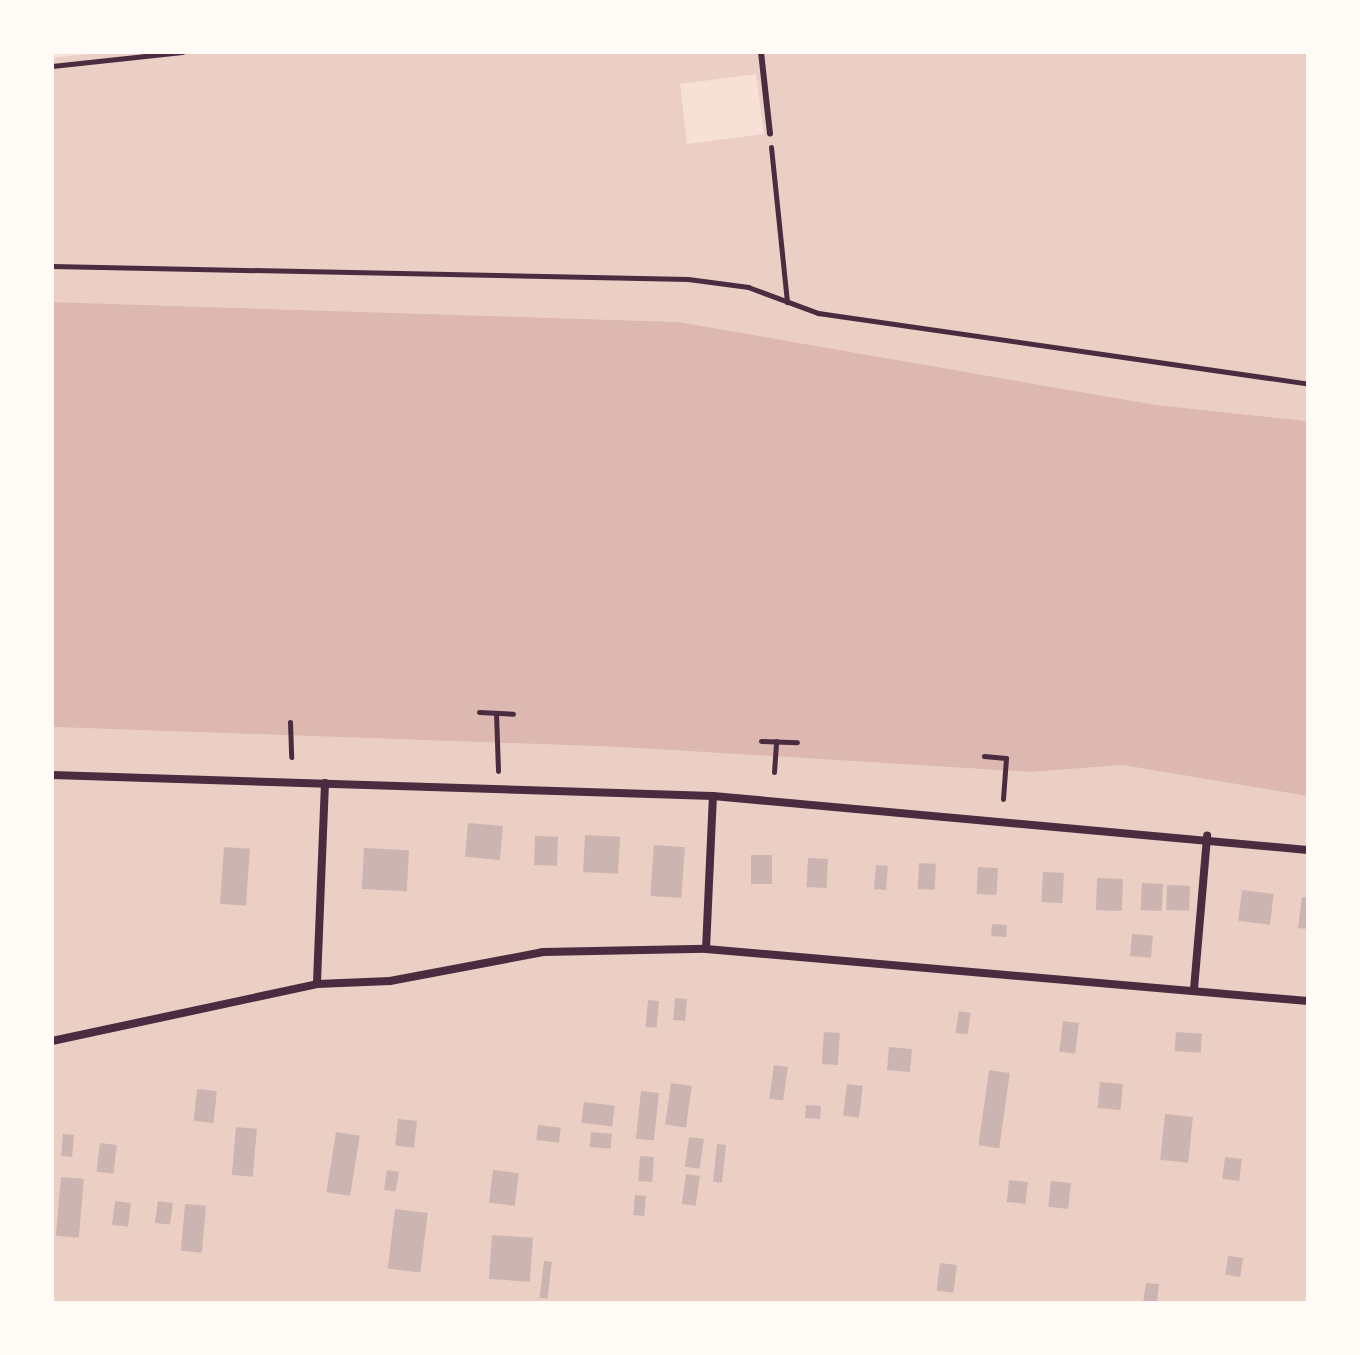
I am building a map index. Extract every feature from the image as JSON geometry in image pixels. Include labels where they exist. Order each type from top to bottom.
[{"type":"street","points":[[52,775],[713,796],[1207,836],[1308,850]]},
{"type":"street","points":[[317,984],[325,783]]},
{"type":"street","points":[[706,949],[713,796]]},
{"type":"street","points":[[1194,989],[1207,836]]},
{"type":"street","points":[[52,1041],[317,984],[390,981],[556,951],[706,949],[1308,1001]]},
{"type":"lane","points":[[761,52],[770,134]]},
{"type":"path","points":[[52,66],[182,52]]},
{"type":"path","points":[[770,134],[787,302]]},
{"type":"path","points":[[52,266],[688,279],[787,302],[818,313],[1308,384]]},
{"type":"path","points":[[479,712],[513,714]]},
{"type":"path","points":[[496,713],[498,771]]},
{"type":"path","points":[[290,722],[291,757]]},
{"type":"path","points":[[761,741],[797,742]]},
{"type":"path","points":[[774,772],[776,741]]},
{"type":"path","points":[[984,756],[1006,758],[1003,799]]},
{"type":"shaded area","points":[[108,52],[1308,52],[1308,421],[1156,405],[679,322],[52,302],[52,58]],"holes":[[[756,74],[764,134],[687,144],[680,84]]]},
{"type":"shaded area","points":[[52,302],[679,322],[1156,405],[1308,421],[1308,796],[1122,765],[1032,772],[620,747],[52,727]]},
{"type":"shaded area","points":[[52,727],[620,747],[1032,772],[1122,765],[1308,796],[1308,1303],[52,1303]]},
{"type":"building","points":[[468,823],[503,826],[500,860],[465,857]]},
{"type":"building","points":[[585,835],[620,837],[618,874],[583,872]]},
{"type":"building","points":[[535,836],[558,837],[557,866],[534,865]]},
{"type":"building","points":[[654,845],[685,847],[681,898],[650,896]]},
{"type":"building","points":[[224,847],[250,849],[246,906],[220,904]]},
{"type":"building","points":[[364,848],[409,850],[407,891],[362,889]]},
{"type":"building","points":[[751,855],[772,855],[772,884],[751,884]]},
{"type":"building","points":[[808,858],[828,859],[826,888],[806,887]]},
{"type":"building","points":[[919,863],[936,864],[935,890],[918,889]]},
{"type":"building","points":[[876,865],[888,866],[886,890],[874,889]]},
{"type":"building","points":[[978,867],[998,868],[997,895],[977,894]]},
{"type":"building","points":[[1043,872],[1064,873],[1062,903],[1041,902]]},
{"type":"building","points":[[1097,878],[1123,879],[1122,911],[1096,910]]},
{"type":"building","points":[[1142,883],[1163,884],[1162,911],[1141,910]]},
{"type":"building","points":[[1167,885],[1190,886],[1189,911],[1166,910]]},
{"type":"building","points":[[1242,890],[1274,894],[1270,925],[1238,921]]},
{"type":"building","points":[[1302,897],[1308,898],[1308,929],[1298,928]]},
{"type":"building","points":[[992,924],[1007,925],[1006,937],[991,936]]},
{"type":"building","points":[[1132,934],[1153,936],[1151,958],[1130,956]]},
{"type":"building","points":[[675,998],[687,999],[685,1021],[673,1020]]},
{"type":"building","points":[[648,1000],[659,1001],[657,1028],[646,1027]]},
{"type":"building","points":[[959,1011],[971,1013],[967,1035],[956,1033]]},
{"type":"building","points":[[1063,1021],[1079,1023],[1075,1054],[1059,1052]]},
{"type":"building","points":[[824,1032],[840,1033],[838,1065],[822,1064]]},
{"type":"building","points":[[1176,1032],[1202,1034],[1201,1053],[1175,1051]]},
{"type":"building","points":[[889,1047],[912,1049],[910,1072],[887,1070]]},
{"type":"building","points":[[774,1065],[788,1067],[783,1101],[769,1099]]},
{"type":"building","points":[[989,1070],[1010,1073],[999,1148],[978,1145]]},
{"type":"building","points":[[1100,1082],[1123,1084],[1121,1110],[1098,1108]]},
{"type":"building","points":[[671,1083],[692,1086],[686,1128],[665,1125]]},
{"type":"building","points":[[847,1084],[863,1086],[859,1118],[843,1116]]},
{"type":"building","points":[[197,1089],[217,1091],[214,1123],[194,1121]]},
{"type":"building","points":[[641,1091],[659,1093],[654,1141],[636,1139]]},
{"type":"building","points":[[584,1102],[615,1106],[612,1127],[581,1123]]},
{"type":"building","points":[[806,1105],[821,1106],[820,1119],[805,1118]]},
{"type":"building","points":[[1165,1114],[1193,1117],[1188,1163],[1160,1160]]},
{"type":"building","points":[[398,1119],[417,1121],[414,1148],[395,1146]]},
{"type":"building","points":[[538,1125],[561,1128],[559,1143],[536,1140]]},
{"type":"building","points":[[236,1127],[257,1129],[253,1177],[232,1175]]},
{"type":"building","points":[[336,1132],[360,1136],[350,1196],[326,1192]]},
{"type":"building","points":[[591,1132],[612,1134],[611,1149],[590,1147]]},
{"type":"building","points":[[63,1134],[74,1135],[72,1157],[61,1156]]},
{"type":"building","points":[[689,1137],[704,1139],[700,1169],[685,1167]]},
{"type":"building","points":[[100,1143],[117,1145],[113,1174],[96,1172]]},
{"type":"building","points":[[717,1144],[726,1145],[722,1183],[713,1182]]},
{"type":"building","points":[[640,1156],[654,1157],[652,1182],[638,1181]]},
{"type":"building","points":[[1225,1157],[1242,1159],[1239,1181],[1222,1179]]},
{"type":"building","points":[[387,1170],[399,1172],[396,1192],[384,1190]]},
{"type":"building","points":[[493,1170],[519,1173],[515,1206],[489,1203]]},
{"type":"building","points":[[686,1174],[700,1176],[696,1206],[682,1204]]},
{"type":"building","points":[[61,1177],[84,1179],[79,1238],[56,1236]]},
{"type":"building","points":[[1009,1180],[1028,1182],[1026,1204],[1007,1202]]},
{"type":"building","points":[[1051,1181],[1071,1183],[1068,1209],[1048,1207]]},
{"type":"building","points":[[635,1195],[646,1196],[644,1216],[633,1215]]},
{"type":"building","points":[[115,1201],[131,1203],[128,1227],[112,1225]]},
{"type":"building","points":[[158,1201],[173,1203],[170,1225],[155,1223]]},
{"type":"building","points":[[185,1204],[206,1206],[202,1253],[181,1251]]},
{"type":"building","points":[[395,1209],[428,1213],[420,1273],[388,1269]]},
{"type":"building","points":[[492,1235],[533,1238],[530,1282],[489,1279]]},
{"type":"building","points":[[1228,1256],[1243,1258],[1240,1277],[1225,1275]]},
{"type":"building","points":[[544,1261],[552,1262],[547,1299],[539,1298]]},
{"type":"building","points":[[940,1263],[957,1265],[953,1293],[937,1291]]},
{"type":"building","points":[[1146,1283],[1159,1284],[1157,1303],[1143,1303]]}]
